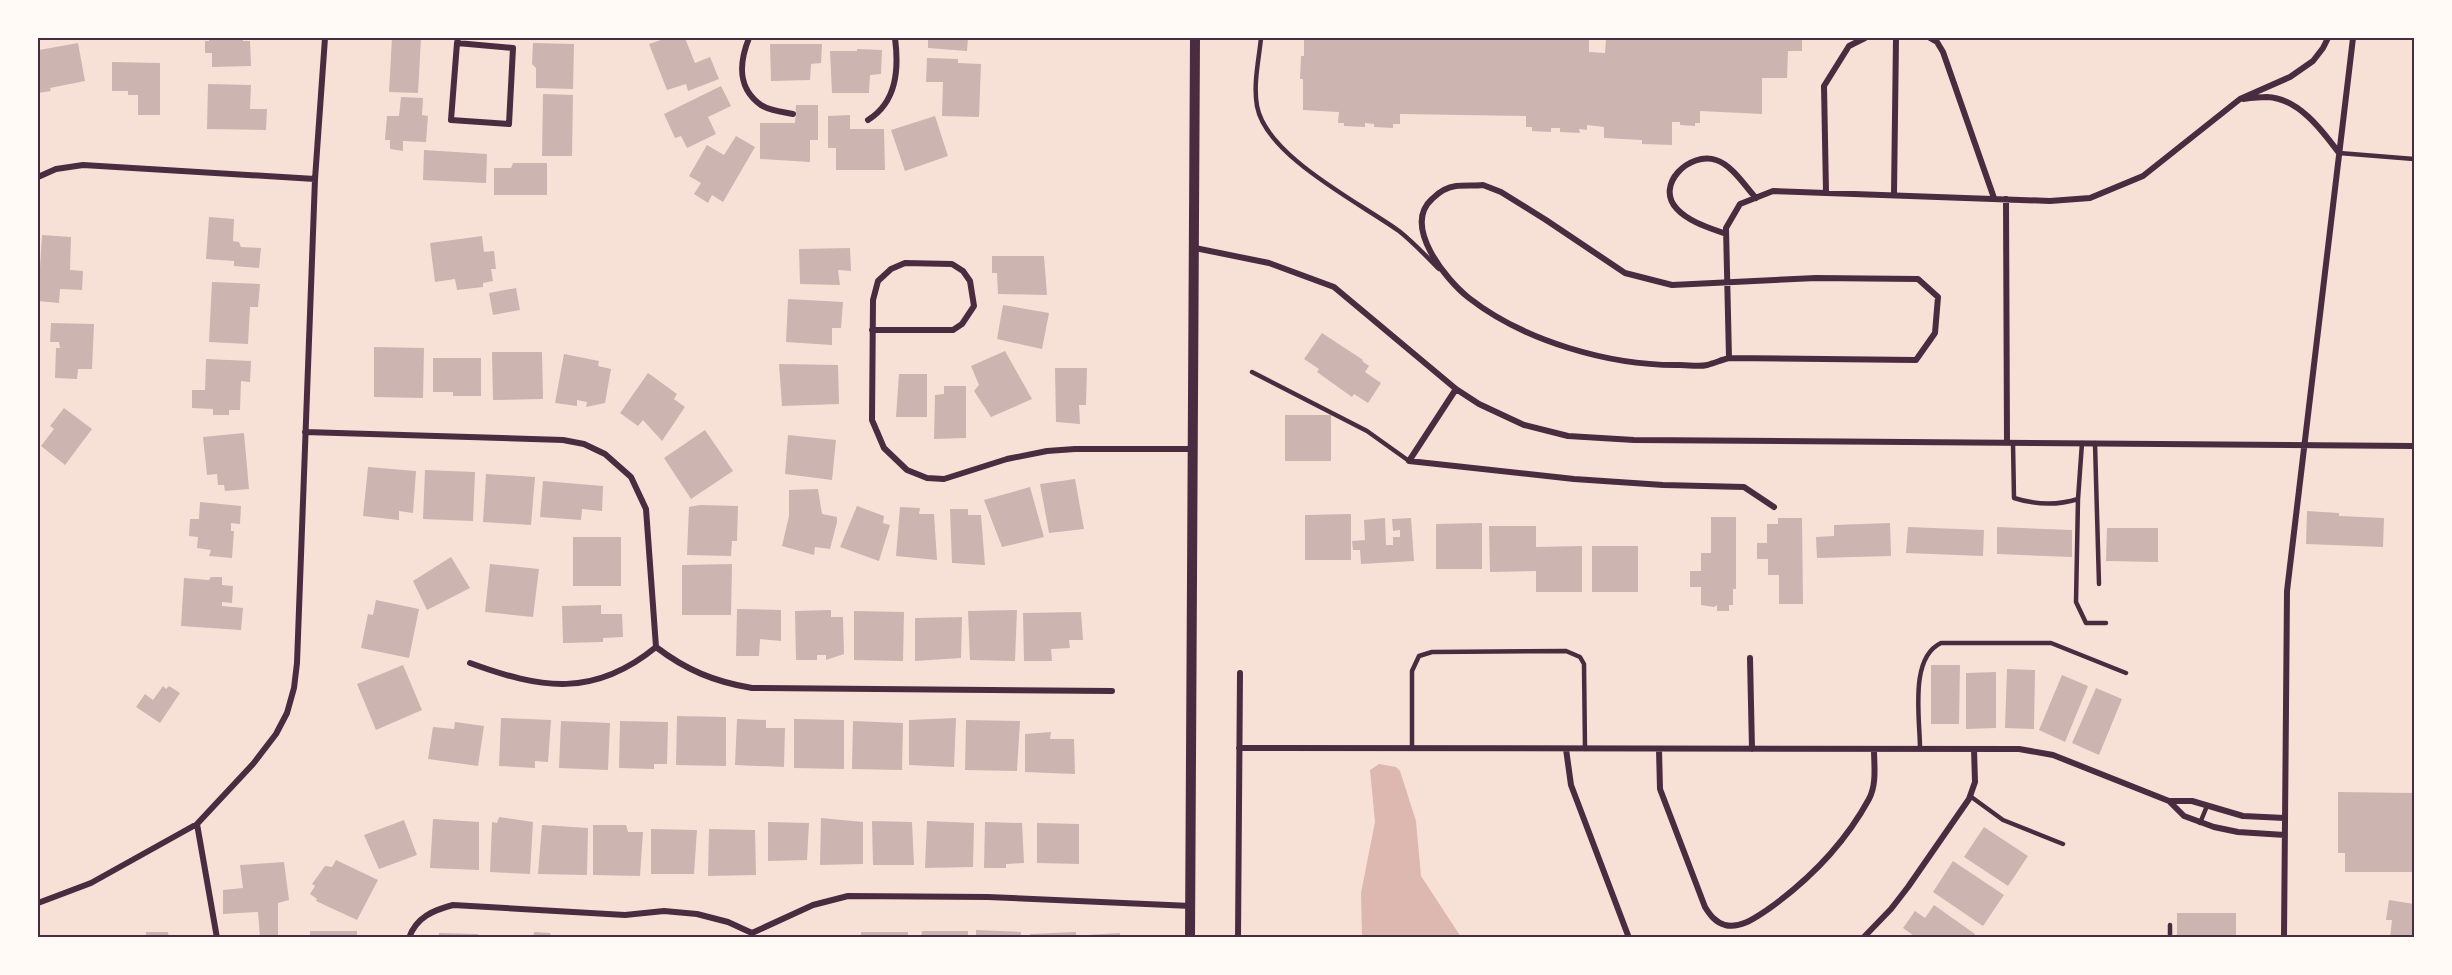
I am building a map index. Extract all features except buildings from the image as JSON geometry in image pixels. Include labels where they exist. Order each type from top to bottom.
[{"type":"street","points":[[38,903],[91,883],[197,824],[226,790],[253,764],[276,734],[287,713],[294,688],[297,663],[315,179],[325,38]]},
{"type":"street","points":[[749,38],[743,53],[741,74],[745,88],[761,105],[793,114]]},
{"type":"street","points":[[868,120],[886,105],[894,82],[898,58],[895,38]]},
{"type":"street","points":[[1191,938],[1195,38]]},
{"type":"street","points":[[1826,192],[1824,86],[1849,46],[1865,38]]},
{"type":"street","points":[[1894,194],[1896,38]]},
{"type":"street","points":[[1930,38],[1937,42],[1943,52],[1994,198]]},
{"type":"street","points":[[1729,358],[1726,228],[1740,204],[1773,191],[2050,201],[2090,198],[2144,176],[2240,99],[2290,77],[2313,61],[2328,38]]},
{"type":"street","points":[[2284,938],[2287,591],[2353,38]]},
{"type":"street","points":[[457,40],[513,48],[509,124],[451,120],[457,40]]},
{"type":"street","points":[[2240,99],[2269,97],[2292,105],[2312,120],[2339,153]]},
{"type":"street","points":[[1726,234],[1709,228],[1676,208],[1669,193],[1673,177],[1682,166],[1704,158],[1715,159],[1724,164],[1756,198]]},
{"type":"street","points":[[38,177],[56,169],[83,165],[315,179]]},
{"type":"street","points":[[1484,185],[1501,192],[1546,220],[1625,273],[1672,285],[1728,281],[1816,278],[1918,279],[1938,297],[1935,333],[1916,360],[1729,358],[1706,365],[1668,366],[1621,361],[1549,342],[1505,321],[1469,298],[1443,273],[1424,237],[1421,221],[1425,205],[1438,194],[1454,186],[1484,185]]},
{"type":"street","points":[[2006,199],[2010,443]]},
{"type":"street","points":[[1195,248],[1269,263],[1334,287],[1456,389],[1479,404],[1524,425],[1568,436],[1608,440],[2415,446]]},
{"type":"street","points":[[872,330],[953,330],[962,324],[974,306],[970,281],[963,271],[952,264],[905,263],[891,269],[878,281],[873,300],[872,330],[872,420],[884,448],[907,470],[927,478],[944,479],[1007,459],[1047,451],[1193,449]]},
{"type":"street","points":[[1456,389],[1408,461],[1574,479],[1663,485],[1744,487],[1774,507]]},
{"type":"street","points":[[305,432],[563,440],[584,444],[605,454],[631,477],[646,509],[656,647],[675,661],[701,675],[729,684],[752,688],[1112,691]]},
{"type":"street","points":[[470,663],[504,675],[549,684],[574,684],[596,681],[619,673],[637,663],[656,647]]},
{"type":"street","points":[[1750,658],[1752,748]]},
{"type":"street","points":[[1238,938],[1240,673]]},
{"type":"street","points":[[1239,748],[2019,749],[2043,752],[2169,801],[2192,801],[2243,816],[2285,818]]},
{"type":"street","points":[[1566,748],[1571,785],[1629,938]]},
{"type":"street","points":[[1659,748],[1662,797],[1705,907],[1717,921],[1731,926],[1754,919],[1789,895],[1815,871],[1840,841],[1873,791],[1874,748]]},
{"type":"street","points":[[1863,938],[1891,909],[1908,887],[1970,796],[1975,782],[1974,749]]},
{"type":"street","points":[[2169,801],[2184,816],[2200,823],[2238,832],[2285,835]]},
{"type":"street","points":[[197,824],[217,938]]},
{"type":"street","points":[[409,938],[422,918],[436,909],[453,905],[625,915],[664,911],[686,913],[728,922],[751,935],[813,905],[848,896],[988,897],[1191,906]]},
{"type":"lane","points":[[1261,38],[1257,107],[1268,129],[1289,153],[1319,180],[1400,232],[1443,273]]},
{"type":"lane","points":[[2339,153],[2415,159]]},
{"type":"lane","points":[[1252,372],[1367,431],[1408,461]]},
{"type":"lane","points":[[2010,443],[2014,498],[2035,505],[2078,499]]},
{"type":"lane","points":[[2082,443],[2078,499],[2076,602],[2086,622],[2106,623]]},
{"type":"lane","points":[[2095,443],[2099,584]]},
{"type":"lane","points":[[1920,748],[1920,672],[1927,653],[1941,643],[2051,643],[2126,673]]},
{"type":"lane","points":[[1412,748],[1412,671],[1419,656],[1432,652],[1566,651],[1580,657],[1584,664],[1585,748]]},
{"type":"lane","points":[[1970,796],[2003,820],[2063,844]]},
{"type":"lane","points":[[2200,823],[2207,806]]},
{"type":"lane","points":[[2170,925],[2170,938]]},
{"type":"shaded area","points":[[1379,764],[1396,767],[1400,771],[1416,821],[1421,876],[1461,937],[1362,937],[1361,893],[1375,822],[1370,770]]}]
